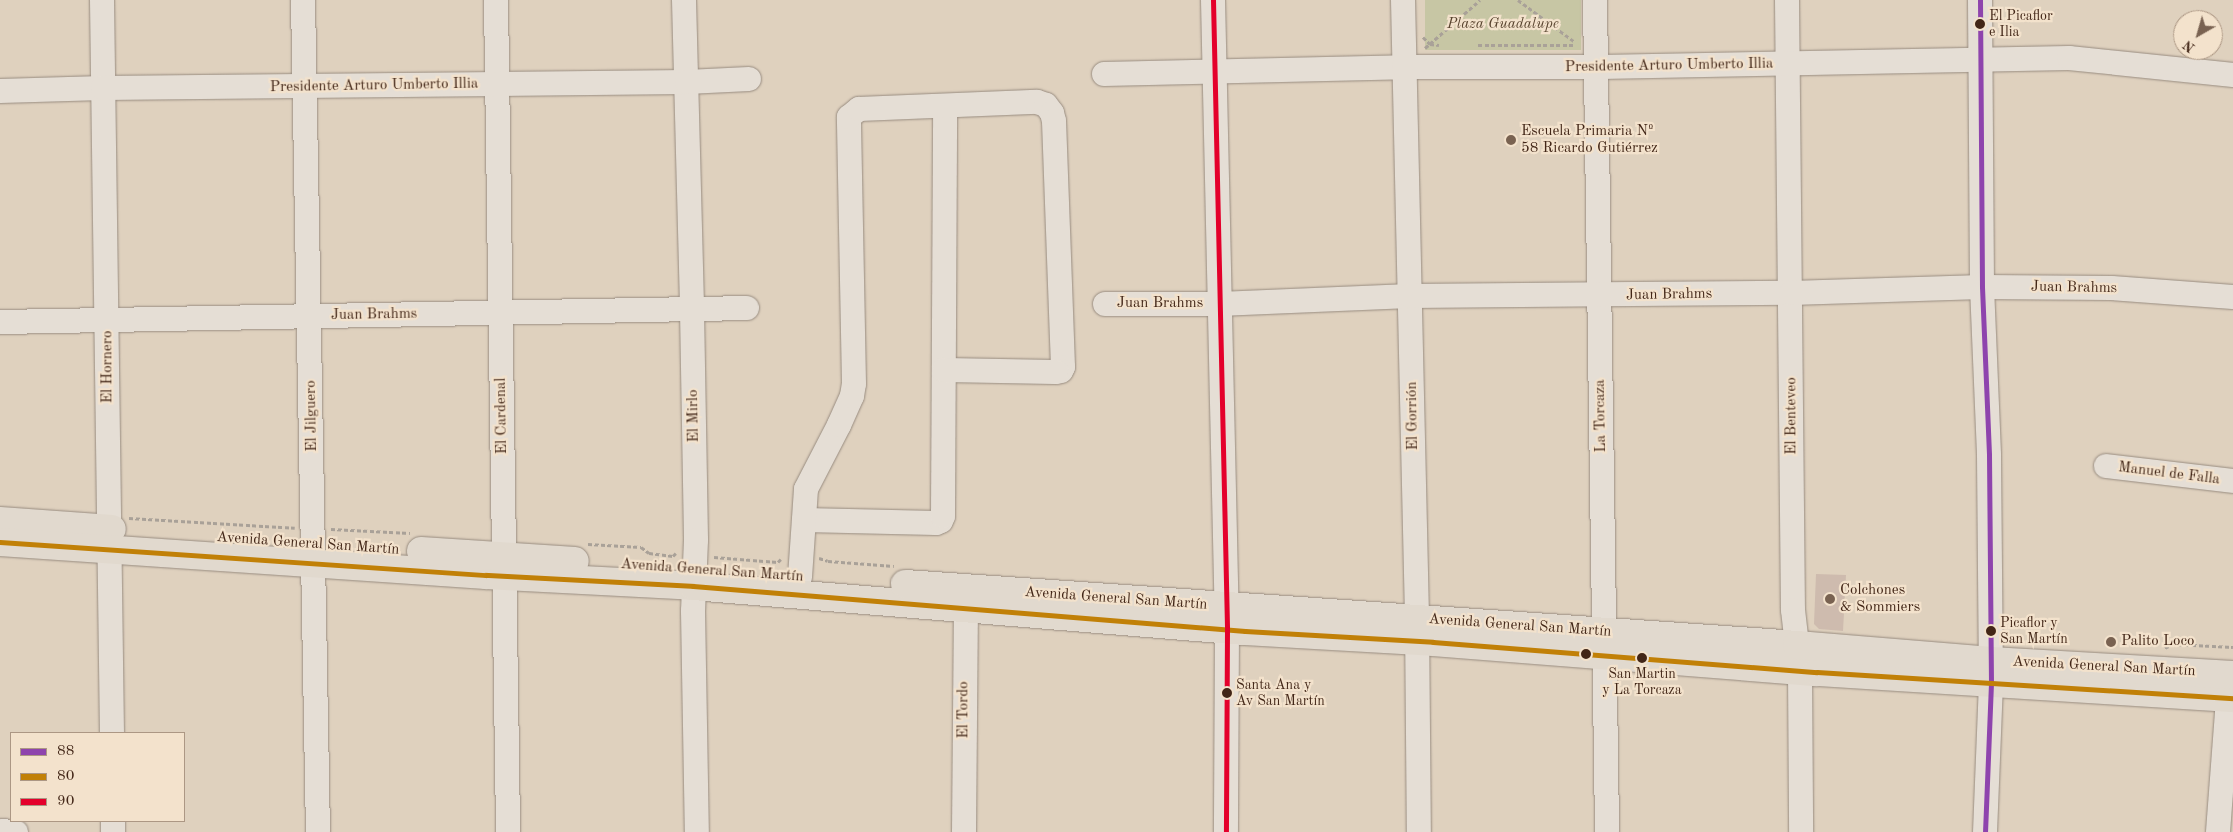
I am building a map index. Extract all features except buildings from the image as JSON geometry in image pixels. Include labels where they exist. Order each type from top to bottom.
[{"type":"main road","name":"Avenida General San Martín","points":[[0,521],[111,539],[966,597],[1226,618],[1604,643],[2231,690]]},
{"type":"main road","name":"Avenida General San Martín","points":[[0,542],[111,539]]},
{"type":"street","name":"El Hornero","points":[[102,0],[111,539],[112,732]]},
{"type":"street","name":"El Jilguero","points":[[304,0],[318,832]]},
{"type":"street","name":"El Cardenal","points":[[496,0],[508,832]]},
{"type":"street","name":"El Mirlo","points":[[684,0],[692,310],[697,832]]},
{"type":"street","points":[[1214,0],[1226,618],[1226,832]]},
{"type":"street","name":"El Gorrión","points":[[1403,0],[1417,630],[1419,832]]},
{"type":"street","name":"La Torcaza","points":[[1595,0],[1607,832]]},
{"type":"street","name":"El Benteveo","points":[[1787,0],[1793,610],[1798,658],[1801,832]]},
{"type":"street","points":[[1980,0],[1982,287],[1989,455],[1991,672],[1985,832]]},
{"type":"street","name":"Presidente Arturo Umberto Illia","points":[[1104,74],[1404,67],[1596,67],[1980,58],[2069,58],[2233,75]]},
{"type":"street","name":"Presidente Arturo Umberto Illia","points":[[0,91],[103,88],[687,82],[749,79]]},
{"type":"street","points":[[800,586],[806,489],[839,425],[852,396],[854,384],[849,117],[859,109],[1037,102],[1046,105],[1052,113],[1063,367],[1061,371],[1056,372],[944,370]]},
{"type":"street","points":[[804,520],[936,522],[941,521],[943,516],[945,106]]},
{"type":"street","name":"Juan Brahms","points":[[1106,304],[1219,304],[1410,296],[1791,293],[1982,287],[2111,288],[2233,297]]},
{"type":"street","name":"Juan Brahms","points":[[0,322],[747,308]]},
{"type":"street","name":"Manuel de Falla","points":[[2106,466],[2233,481]]},
{"type":"street","name":"El Tordo","points":[[964,832],[966,597]]},
{"type":"street","points":[[2218,832],[2231,690]]},
{"type":"street","points":[[0,831],[16,832]]},
{"type":"path","points":[[1404,67],[1480,0]]},
{"type":"path","points":[[1477,45],[1575,43],[1518,0]]},
{"type":"path","points":[[1422,36],[1430,44],[1448,45]]},
{"type":"green space","name":"Plaza Guadalupe","points":[[1425,0],[1581,0],[1581,50],[1425,50]]},
{"type":"transit line","name":"90","points":[[1213,0],[1227,629],[1226,832]]},
{"type":"transit line","name":"88","points":[[1980,0],[1982,287],[1989,455],[1991,683],[1985,832]]},
{"type":"transit line","name":"80","points":[[0,542],[486,575],[693,586],[1245,631],[1433,642],[1817,672],[2233,698]]},
{"type":"place","name":"El Picaflor e Ilia","points":[[1980,24]]},
{"type":"place","name":"Escuela Primaria Nº 58 Ricardo Gutiérrez","points":[[1511,140]]},
{"type":"place","name":"Colchones & Sommiers","points":[[1830,599]]},
{"type":"place","name":"Picaflor y San Martín","points":[[1991,631]]},
{"type":"place","name":"Palito Loco","points":[[2111,642]]},
{"type":"place","name":"San Martin y La Torcaza","points":[[1642,658]]},
{"type":"place","name":"Santa Ana y Av San Martín","points":[[1227,693]]}]
